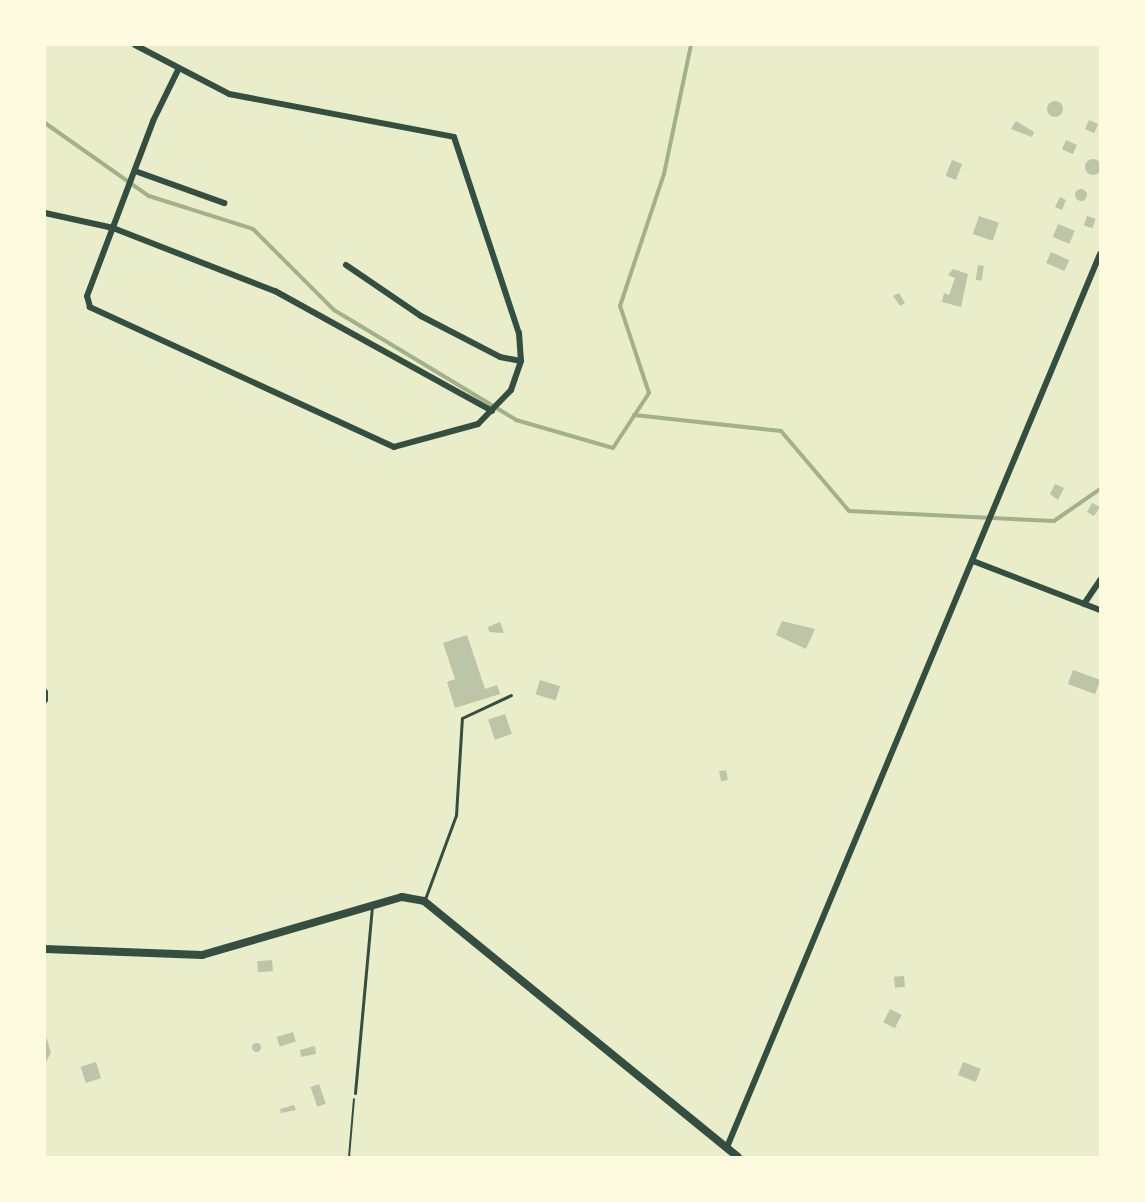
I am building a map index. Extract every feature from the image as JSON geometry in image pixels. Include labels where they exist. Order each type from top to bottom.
[{"type":"street","points":[[135,45],[178,70],[229,94],[283,108],[454,138],[511,304],[521,361],[511,390],[478,424],[394,447],[90,307],[87,296],[135,171],[178,70]]},
{"type":"street","points":[[135,171],[224,203]]},
{"type":"street","points":[[45,213],[114,228],[275,291],[492,411]]},
{"type":"street","points":[[727,1147],[1100,254]]},
{"type":"street","points":[[346,266],[421,316],[500,357],[521,361]]},
{"type":"street","points":[[973,561],[1100,610]]},
{"type":"street","points":[[1084,604],[1100,580]]},
{"type":"street","points":[[45,692],[45,700]]},
{"type":"street","points":[[45,949],[202,955],[372,904],[402,897],[424,901],[738,1157]]},
{"type":"lane","points":[[424,901],[456,816],[462,717],[511,695]]},
{"type":"lane","points":[[355,1093],[372,904]]},
{"type":"path","points":[[349,1157],[355,1093]]},
{"type":"building","points":[[1052,101],[1058,101],[1063,109],[1061,115],[1052,117],[1047,112],[1047,106]]},
{"type":"building","points":[[1089,120],[1098,124],[1094,133],[1085,129]]},
{"type":"building","points":[[1016,121],[1034,132],[1032,137],[1011,129]]},
{"type":"building","points":[[1066,140],[1077,145],[1073,154],[1062,149]]},
{"type":"building","points":[[1093,159],[1099,161],[1101,167],[1099,173],[1093,175],[1087,173],[1085,167],[1087,161]]},
{"type":"building","points":[[952,160],[962,164],[956,180],[946,176]]},
{"type":"building","points":[[1081,189],[1087,195],[1081,201],[1075,195]]},
{"type":"building","points":[[1060,197],[1066,200],[1062,210],[1055,207]]},
{"type":"building","points":[[979,216],[999,223],[993,241],[973,234]]},
{"type":"building","points":[[1087,216],[1096,219],[1092,228],[1084,226]]},
{"type":"building","points":[[1058,224],[1075,231],[1069,244],[1053,237]]},
{"type":"building","points":[[1051,252],[1069,260],[1064,271],[1046,263]]},
{"type":"building","points":[[978,265],[984,266],[982,281],[976,280]]},
{"type":"building","points":[[953,269],[968,274],[961,307],[942,302],[944,293],[949,295],[955,278],[948,275]]},
{"type":"building","points":[[899,293],[905,303],[900,306],[893,296]]},
{"type":"building","points":[[1055,484],[1064,488],[1058,500],[1050,494]]},
{"type":"building","points":[[1092,503],[1100,507],[1094,516],[1087,512]]},
{"type":"building","points":[[782,621],[815,629],[806,649],[776,635]]},
{"type":"building","points":[[500,622],[504,633],[489,632],[488,627]]},
{"type":"building","points":[[467,635],[485,689],[497,685],[500,694],[455,708],[447,682],[455,679],[443,643]]},
{"type":"building","points":[[1073,670],[1100,680],[1095,694],[1068,684]]},
{"type":"building","points":[[540,680],[560,686],[556,700],[536,694]]},
{"type":"building","points":[[505,714],[512,734],[495,740],[488,720]]},
{"type":"building","points":[[726,770],[728,780],[721,781],[719,771]]},
{"type":"building","points":[[272,960],[273,971],[258,972],[257,961]]},
{"type":"building","points":[[904,976],[905,987],[895,988],[894,977]]},
{"type":"building","points":[[890,1009],[902,1015],[895,1028],[883,1022]]},
{"type":"building","points":[[293,1032],[296,1042],[280,1047],[277,1037]]},
{"type":"building","points":[[45,1033],[51,1053],[45,1063]]},
{"type":"building","points":[[256,1043],[260,1047],[256,1051],[252,1047]]},
{"type":"building","points":[[315,1046],[316,1054],[301,1057],[300,1050]]},
{"type":"building","points":[[96,1062],[101,1078],[86,1083],[81,1067]]},
{"type":"building","points":[[963,1062],[981,1069],[976,1082],[958,1075]]},
{"type":"building","points":[[319,1084],[326,1104],[317,1107],[310,1087]]},
{"type":"building","points":[[294,1105],[296,1110],[281,1113],[280,1109]]},
{"type":"waterway","points":[[45,123],[149,196],[253,229],[334,310],[516,420],[613,448],[649,393],[620,306],[664,174],[691,45]]},
{"type":"waterway","points":[[634,415],[781,431],[849,511],[1054,521],[1100,489]]}]
